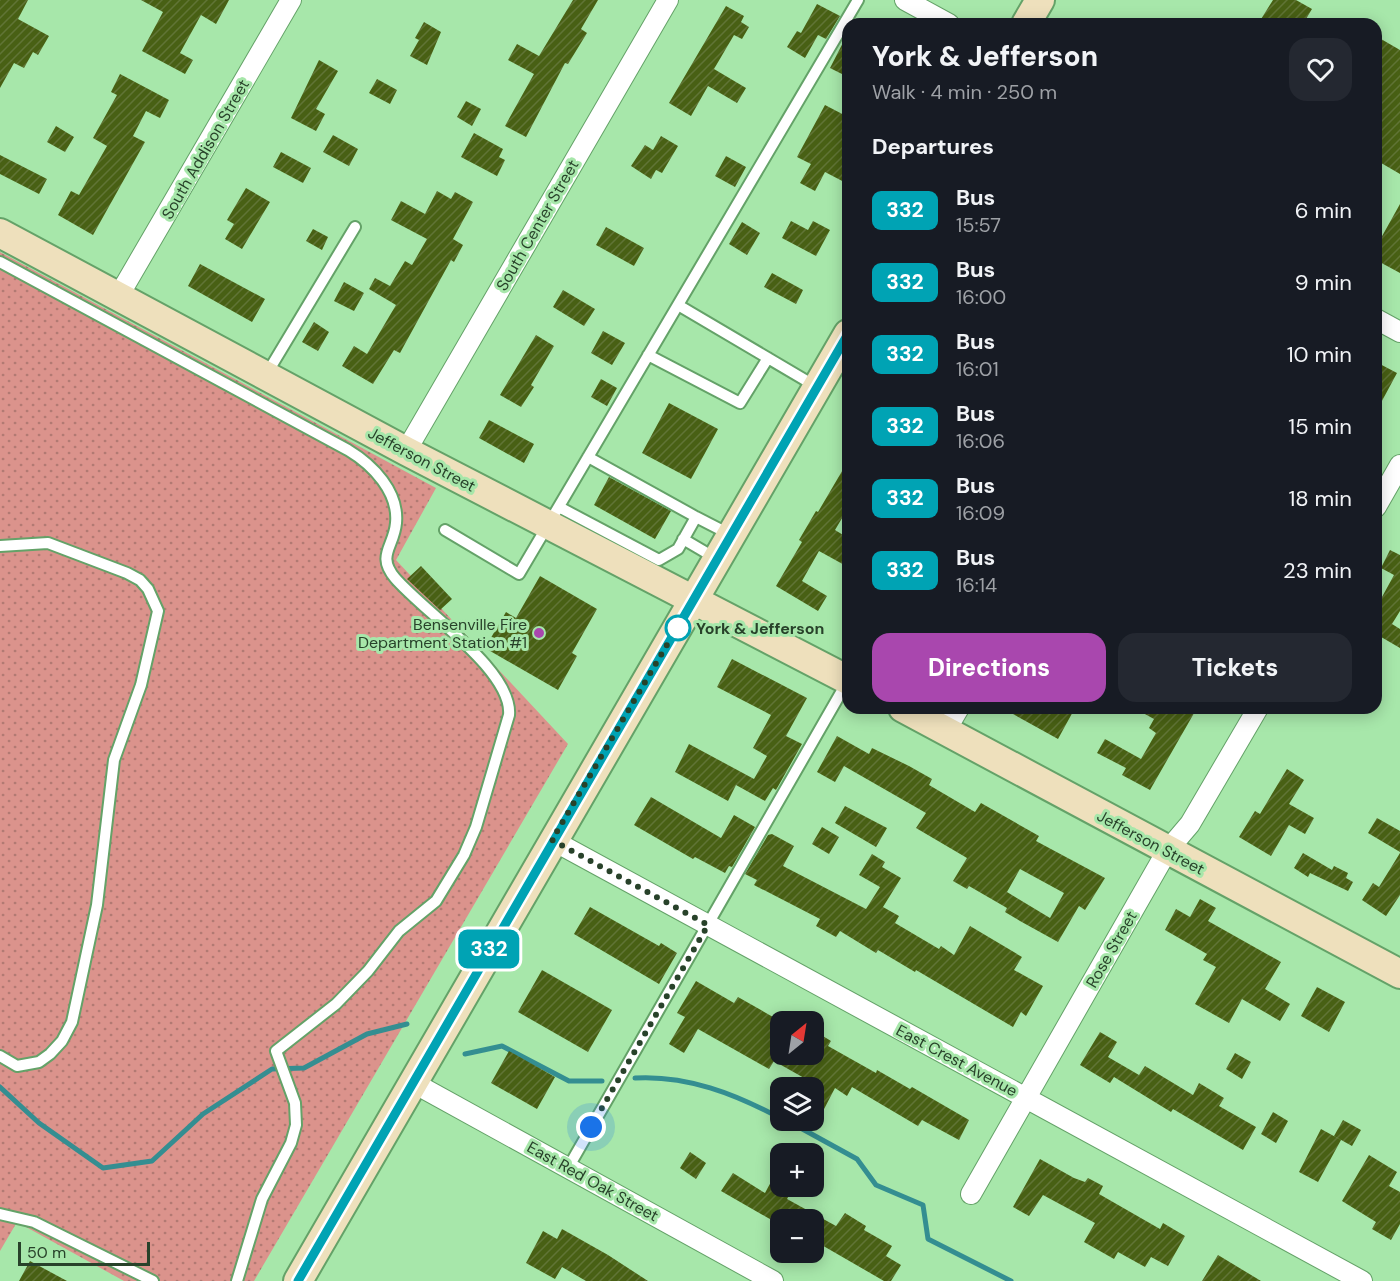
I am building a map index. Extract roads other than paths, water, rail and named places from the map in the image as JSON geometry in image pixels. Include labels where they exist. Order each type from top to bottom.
[{"type":"street","name":"South Addison Street","points":[[118,297],[291,0]]},
{"type":"street","name":"South Center Street","points":[[406,451],[668,0]]},
{"type":"street","points":[[905,0],[938,18]]},
{"type":"street","points":[[1030,18],[1040,0]]},
{"type":"street","name":"Jefferson Street","points":[[0,233],[406,451],[553,516],[654,569],[693,602],[842,677]]},
{"type":"street","points":[[1382,322],[1400,332]]},
{"type":"street","points":[[298,1281],[552,840],[842,344]]},
{"type":"street","points":[[1382,496],[1400,465]]},
{"type":"street","name":"Jefferson Street","points":[[930,714],[952,719],[1167,851],[1400,974]]},
{"type":"street","name":"Rose Street","points":[[971,1194],[1167,851],[1190,824],[1254,714]]},
{"type":"street","name":"East Crest Avenue","points":[[552,840],[1362,1281]]},
{"type":"street","name":"East Red Oak Street","points":[[412,1082],[773,1281]]},
{"type":"lane","points":[[847,18],[858,0]]},
{"type":"lane","points":[[445,530],[519,574],[842,27]]},
{"type":"lane","points":[[266,375],[355,227]]},
{"type":"lane","points":[[0,262],[363,459],[380,477],[394,505],[396,522],[386,555],[387,567],[411,596],[486,665],[499,680],[508,699],[509,715],[480,816],[464,855],[445,888],[432,906],[399,932],[368,971],[336,1004],[277,1049],[278,1058],[295,1103],[296,1125],[284,1157],[262,1199],[237,1281]]},
{"type":"lane","points":[[678,305],[817,387]]},
{"type":"lane","points":[[648,355],[740,404],[768,358]]},
{"type":"lane","points":[[588,458],[731,535]]},
{"type":"lane","points":[[654,569],[678,549],[696,516]]},
{"type":"lane","points":[[683,539],[717,559]]},
{"type":"lane","points":[[0,546],[36,542],[55,545],[127,573],[140,580],[148,589],[158,611],[141,686],[114,760],[97,904],[72,1022],[57,1047],[39,1062],[17,1066],[0,1056]]},
{"type":"lane","points":[[568,1168],[842,690]]},
{"type":"lane","points":[[0,1214],[34,1222],[153,1281]]},
{"type":"waterway","points":[[0,1087],[39,1123],[103,1168],[152,1161],[203,1114],[272,1069],[304,1068],[367,1034],[407,1024]]},
{"type":"waterway","points":[[465,1054],[502,1046],[569,1081],[602,1081]]},
{"type":"waterway","points":[[635,1078],[692,1083],[728,1094],[770,1113]]},
{"type":"waterway","points":[[806,1131],[857,1159],[876,1185],[923,1205],[928,1239],[1011,1281]]},
{"type":"place","name":"York & Jefferson","points":[[678,628]]},
{"type":"place","name":"Bensenville Fire Department Station #1","points":[[539,633]]}]
